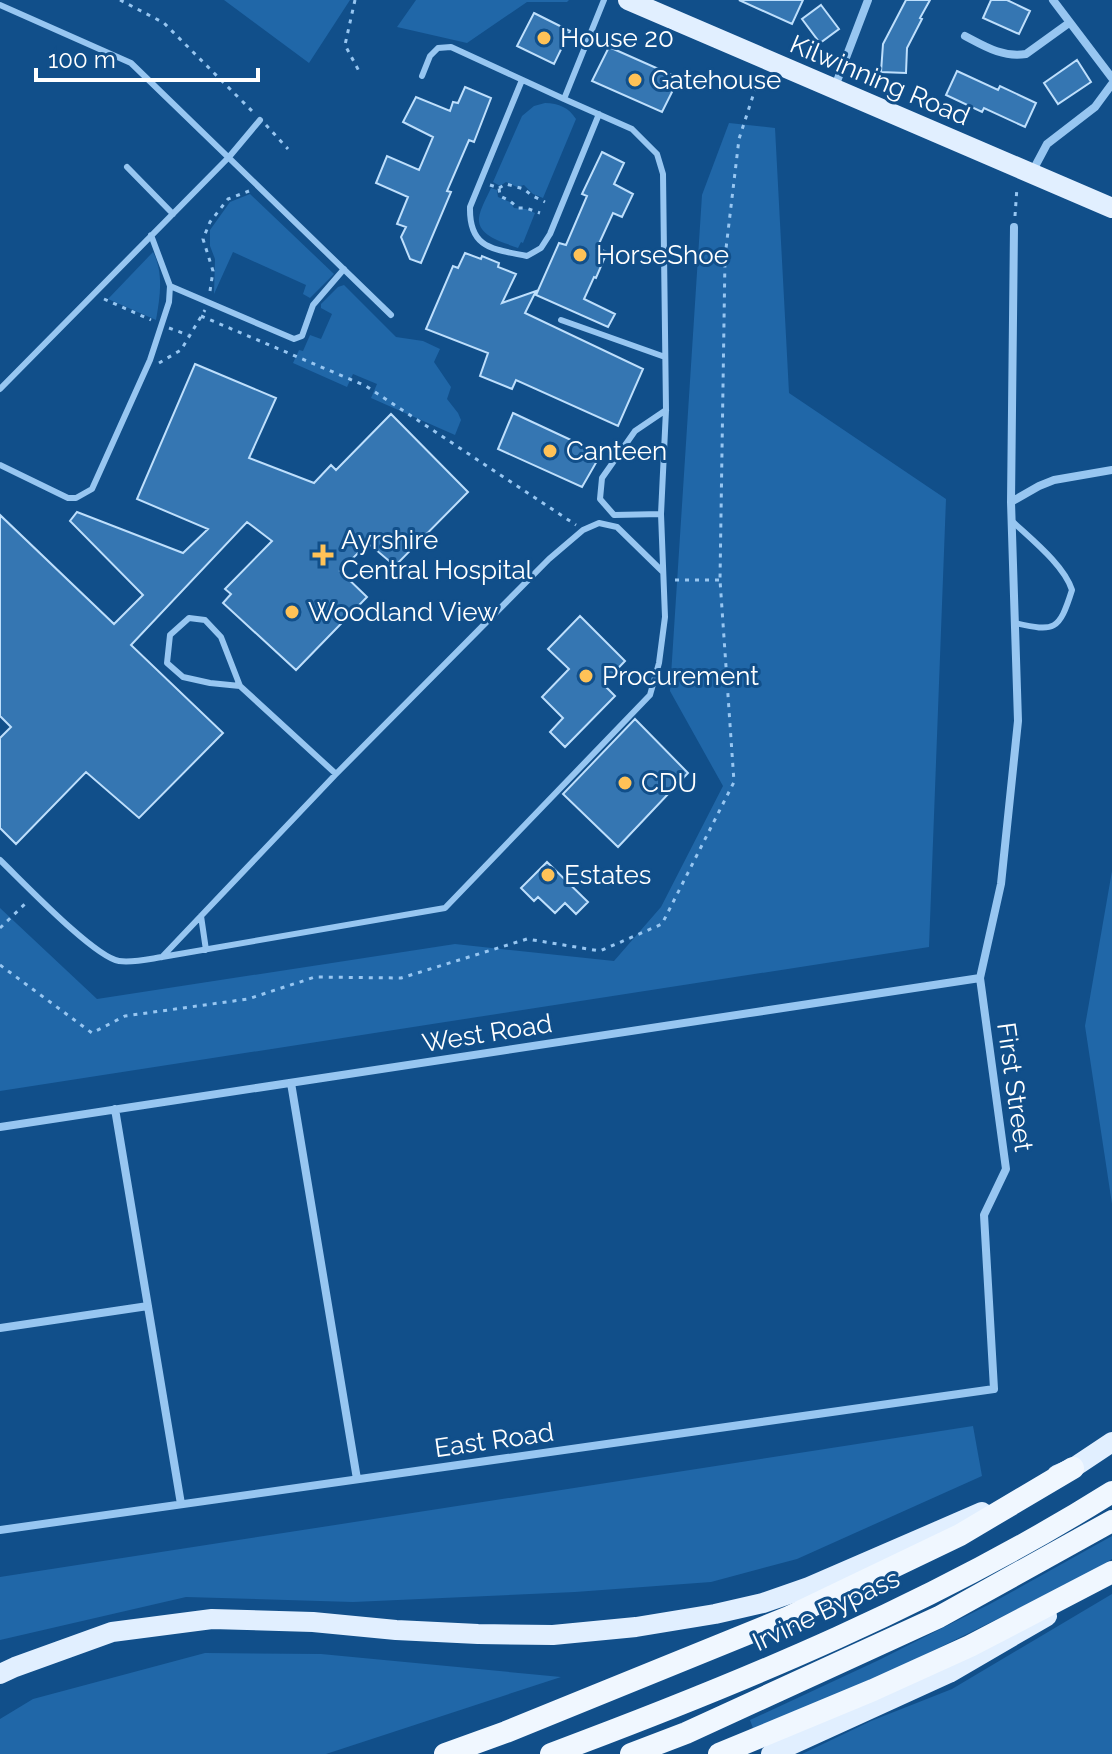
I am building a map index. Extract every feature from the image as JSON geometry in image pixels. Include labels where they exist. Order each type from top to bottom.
[{"type":"highway","points":[[445,1754],[789,1617],[960,1535],[1073,1468]]},
{"type":"highway","name":"Irvine Bypass","points":[[551,1754],[796,1657],[1024,1544],[1112,1492]]},
{"type":"highway","name":"Irvine Bypass","points":[[631,1754],[686,1733],[939,1617],[1112,1521]]},
{"type":"highway","points":[[719,1754],[970,1646],[1112,1574]]},
{"type":"main road","name":"Kilwinning Road","points":[[628,0],[1112,208]]},
{"type":"main road","points":[[0,1674],[112,1632],[212,1619],[553,1635],[636,1627],[715,1614],[763,1603],[809,1587],[977,1515],[1073,1468],[1112,1442]]},
{"type":"main road","points":[[771,1754],[949,1673],[1022,1632],[1112,1574]]},
{"type":"street","points":[[834,89],[868,0]]},
{"type":"street","points":[[1025,171],[1047,144],[1095,107],[1112,81],[1053,0]]},
{"type":"street","points":[[965,36],[997,53],[1026,54],[1069,23]]},
{"type":"street","points":[[980,978],[1001,884],[1018,721],[1011,502],[1014,227]]},
{"type":"street","points":[[1011,502],[1054,480],[1112,470]]},
{"type":"street","name":"West Road","points":[[0,1127],[980,978]]},
{"type":"street","name":"First Street","points":[[980,978],[1006,1169],[984,1215],[994,1389]]},
{"type":"street","points":[[291,1083],[357,1479]]},
{"type":"street","points":[[115,1109],[181,1504]]},
{"type":"street","points":[[0,1328],[148,1306]]},
{"type":"street","name":"East Road","points":[[0,1530],[994,1389]]},
{"type":"lane","points":[[564,99],[604,0]]},
{"type":"lane","points":[[0,5],[131,63],[391,315]]},
{"type":"lane","points":[[0,860],[94,949],[117,961],[206,950],[445,908],[650,695],[659,663],[665,617],[661,514],[666,410],[663,174],[657,154],[632,129],[451,47],[438,48],[430,56],[422,76]]},
{"type":"lane","points":[[522,80],[470,207],[469,223],[477,239],[493,249],[527,256],[541,248],[550,234],[599,114]]},
{"type":"lane","points":[[0,389],[229,157],[260,120]]},
{"type":"lane","points":[[127,167],[173,214]]},
{"type":"lane","points":[[0,465],[68,498],[83,496],[92,489],[144,373],[169,302],[170,286],[151,235]]},
{"type":"lane","points":[[170,286],[294,339],[302,336],[313,305],[344,269]]},
{"type":"lane","points":[[561,320],[665,357]]},
{"type":"lane","points":[[661,514],[614,515],[600,499],[602,478],[635,431],[666,410]]},
{"type":"lane","points":[[1012,521],[1055,564],[1072,590],[1055,625],[1045,630],[1015,623]]},
{"type":"lane","points":[[162,957],[336,774],[549,559],[583,530],[599,523],[617,527],[663,572]]},
{"type":"lane","points":[[240,686],[183,677],[167,663],[170,635],[189,618],[205,620],[221,637],[240,686],[336,774]]},
{"type":"lane","points":[[201,916],[206,950]]},
{"type":"path","points":[[120,0],[164,23],[288,149]]},
{"type":"path","points":[[355,0],[345,45],[360,73]]},
{"type":"path","points":[[0,965],[92,1033],[125,1016],[248,999],[315,977],[401,978],[527,939],[600,951],[662,924],[734,782],[720,580],[725,257],[739,139],[765,59]]},
{"type":"path","points":[[1014,227],[1025,171]]},
{"type":"path","points":[[540,213],[518,208],[500,196],[499,188],[506,184],[524,189],[545,202]]},
{"type":"path","points":[[144,373],[181,350],[208,302],[213,271],[203,239],[210,222],[228,199],[260,186]]},
{"type":"path","points":[[96,292],[107,302],[188,335]]},
{"type":"path","points":[[201,316],[366,386],[583,530]]},
{"type":"path","points":[[663,581],[720,580]]},
{"type":"path","points":[[0,928],[35,894]]},
{"type":"shaded area","points":[[224,0],[350,0],[309,63]]},
{"type":"shaded area","points":[[416,0],[569,0],[527,2],[467,43],[397,27]]},
{"type":"shaded area","points":[[545,103],[563,107],[576,119],[543,198],[524,185],[517,187],[506,182],[500,186],[493,182],[522,116],[534,106]]},
{"type":"shaded area","points":[[729,123],[775,128],[789,393],[946,499],[929,947],[0,1091],[0,908],[97,999],[455,944],[614,961],[661,907],[723,786],[670,691],[702,195]]},
{"type":"shaded area","points":[[491,188],[497,190],[498,197],[510,202],[514,208],[535,213],[518,248],[487,235],[480,225],[481,211]]},
{"type":"shaded area","points":[[250,194],[334,274],[310,298],[303,294],[306,285],[233,252],[214,294],[215,259],[210,246],[210,230],[230,202]]},
{"type":"shaded area","points":[[153,252],[160,277],[156,320],[108,299]]},
{"type":"shaded area","points":[[344,285],[396,337],[423,341],[440,349],[434,362],[451,387],[447,399],[461,420],[455,435],[371,398],[377,384],[353,374],[347,387],[293,363],[310,335],[321,339],[332,314],[321,308],[321,304]]},
{"type":"shaded area","points":[[1112,871],[1112,1204],[1085,1026]]},
{"type":"shaded area","points":[[973,1426],[982,1476],[797,1559],[711,1582],[353,1602],[186,1597],[0,1640],[0,1577]]},
{"type":"shaded area","points":[[1112,1536],[1112,1559],[1086,1575],[898,1668],[754,1731],[750,1720],[990,1604]]},
{"type":"shaded area","points":[[1112,1594],[1112,1754],[802,1754],[871,1721],[952,1689]]},
{"type":"shaded area","points":[[205,1653],[321,1654],[561,1677],[326,1754],[0,1754],[0,1719],[33,1699]]},
{"type":"building","points":[[739,0],[803,0],[792,24]]},
{"type":"building","points":[[906,0],[930,0],[907,48],[906,73],[881,72],[883,44]]},
{"type":"building","points":[[991,0],[1007,0],[1030,11],[1019,34],[983,18]]},
{"type":"building","points":[[821,5],[839,29],[820,43],[802,19]]},
{"type":"building","name":"House 20","points":[[534,13],[570,31],[554,64],[517,46]]},
{"type":"building","name":"Gatehouse","points":[[609,47],[679,78],[662,112],[592,81]]},
{"type":"building","points":[[1077,60],[1091,82],[1058,104],[1044,83]]},
{"type":"building","points":[[957,71],[1036,103],[1025,127],[946,95]]},
{"type":"building","points":[[465,87],[491,98],[474,142],[469,140],[447,191],[451,192],[421,263],[410,259],[401,237],[406,227],[397,224],[408,197],[376,183],[387,156],[419,170],[433,137],[403,122],[416,97],[450,111],[453,102],[458,103]]},
{"type":"building","points":[[602,152],[624,163],[614,184],[633,194],[622,217],[613,213],[597,248],[607,252],[584,299],[615,314],[608,327],[536,295],[559,243],[566,245],[587,196],[582,194]]},
{"type":"building","points":[[465,253],[499,263],[498,267],[516,274],[502,303],[536,291],[525,313],[643,369],[618,426],[516,380],[512,389],[480,376],[488,353],[426,329],[453,266],[458,268]]},
{"type":"building","name":"Woodland View","points":[[195,364],[276,398],[249,458],[314,483],[331,465],[336,470],[391,414],[468,492],[395,566],[368,543],[340,571],[367,597],[296,670],[223,603],[231,594],[225,589],[272,541],[247,522],[131,645],[223,733],[139,818],[86,772],[16,844],[0,828],[0,738],[11,727],[0,716],[0,515],[114,624],[143,595],[70,521],[77,512],[183,553],[208,529],[137,499]]},
{"type":"building","name":"Canteen","points":[[513,413],[601,454],[582,487],[498,449]]},
{"type":"building","name":"Procurement","points":[[580,616],[625,661],[603,684],[615,696],[565,747],[550,732],[563,718],[542,697],[569,669],[548,649]]},
{"type":"building","name":"CDU","points":[[635,719],[688,773],[618,847],[563,794]]},
{"type":"building","name":"Estates","points":[[547,862],[588,902],[576,914],[565,903],[555,913],[538,897],[534,901],[521,888]]},
{"type":"place","name":"House 20","points":[[544,38]]},
{"type":"place","name":"Gatehouse","points":[[635,80]]},
{"type":"place","name":"HorseShoe","points":[[580,255]]},
{"type":"place","name":"Canteen","points":[[550,451]]},
{"type":"place","name":"Ayrshire Central Hospital","points":[[323,555]]},
{"type":"place","name":"Woodland View","points":[[292,612]]},
{"type":"place","name":"Procurement","points":[[586,676]]},
{"type":"place","name":"CDU","points":[[625,783]]},
{"type":"place","name":"Estates","points":[[548,875]]}]
